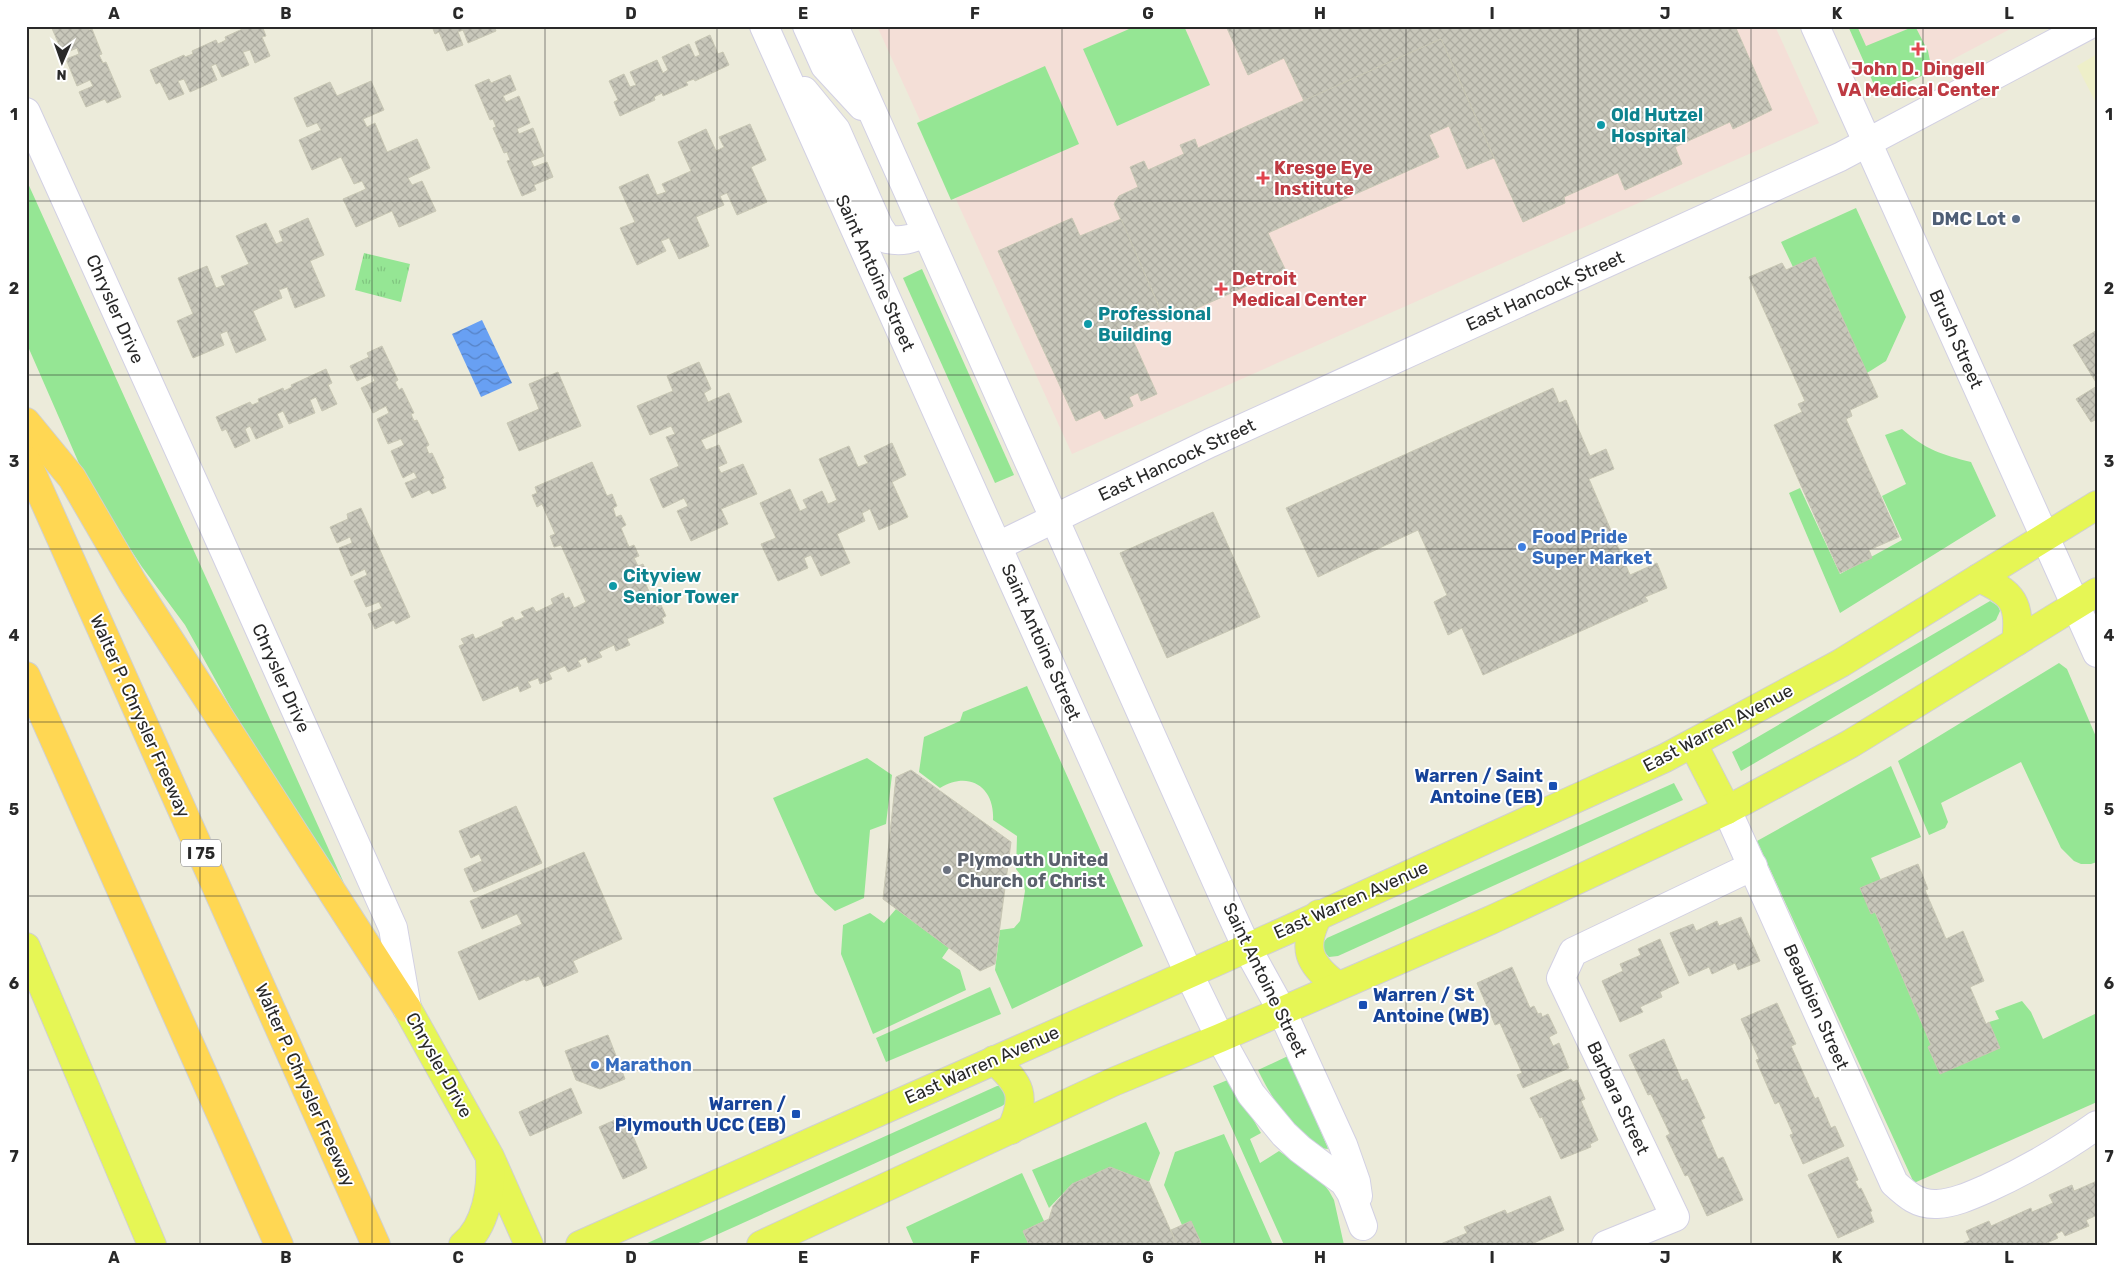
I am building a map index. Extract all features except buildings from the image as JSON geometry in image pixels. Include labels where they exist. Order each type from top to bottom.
[{"type":"highway","points":[[26,422],[72,478],[133,583],[407,1008]]},
{"type":"highway","name":"Walter P. Chrysler Freeway","points":[[26,460],[376,1245]]},
{"type":"highway","points":[[26,676],[278,1245]]},
{"type":"main road","name":"East Warren Avenue","points":[[580,1245],[607,1239],[994,1060],[1189,974],[1246,946],[1693,744],[1841,663],[2097,505]]},
{"type":"main road","points":[[1979,578],[1999,587],[2011,597],[2016,608],[2018,625],[2016,642]]},
{"type":"main road","points":[[761,1245],[1114,1082],[1491,920],[1727,810],[1850,744],[2086,599]]},
{"type":"main road","points":[[1693,744],[1727,810]]},
{"type":"main road","points":[[1319,914],[1312,928],[1309,941],[1312,958],[1320,973],[1338,986]]},
{"type":"main road","points":[[26,947],[152,1245]]},
{"type":"main road","name":"Chrysler Drive","points":[[407,1008],[490,1157],[529,1245]]},
{"type":"main road","points":[[994,1060],[1010,1074],[1019,1092],[1020,1110],[1011,1130]]},
{"type":"main road","points":[[463,1245],[468,1241],[479,1224],[485,1209],[491,1179],[490,1157]]},
{"type":"street","name":"Saint Antoine Street","points":[[764,26],[1189,974],[1220,1038],[1251,1094],[1284,1134],[1300,1149],[1344,1182],[1351,1193],[1364,1236]]},
{"type":"street","points":[[807,26],[825,66],[876,122]]},
{"type":"street","name":"Saint Antoine Street","points":[[834,26],[1246,946],[1282,1011],[1343,1145],[1356,1182],[1364,1236]]},
{"type":"street","name":"Brush Street","points":[[1815,26],[2045,537],[2086,599],[2097,653]]},
{"type":"street","name":"East Hancock Street","points":[[998,546],[1210,443],[1831,161],[2087,26]]},
{"type":"street","points":[[780,62],[836,130],[879,227],[887,239],[909,240],[926,234]]},
{"type":"street","name":"Chrysler Drive","points":[[26,112],[393,928],[407,1008]]},
{"type":"street","name":"Beaubien Street","points":[[1727,810],[1754,866],[1894,1184],[1911,1199],[1936,1204],[1964,1198],[2012,1177],[2060,1151],[2097,1125]]},
{"type":"street","name":"Barbara Street","points":[[1606,1245],[1675,1217],[1562,978],[1573,952],[1754,866]]},
{"type":"shaded area","name":"Detroit Medical Center","points":[[877,26],[1775,26],[1819,123],[1072,454]]},
{"type":"shaded area","name":"John D. Dingell VA Medical Center","points":[[1852,26],[2016,26],[1883,96]]},
{"type":"shaded area","points":[[2097,54],[2097,105],[2077,66]]},
{"type":"green space","points":[[1136,26],[1184,26],[1210,85],[1117,126],[1083,49]]},
{"type":"green space","points":[[1848,26],[1857,26],[1866,46],[1915,26],[1928,51],[1932,71],[1879,96]]},
{"type":"green space","points":[[1045,66],[1079,144],[951,200],[917,123]]},
{"type":"green space","points":[[26,179],[346,891],[282,800],[185,625],[142,567],[88,484],[26,342]]},
{"type":"green space","points":[[1856,208],[1906,317],[1886,361],[1867,373],[1815,257],[1793,267],[1781,242]]},
{"type":"green space","points":[[364,253],[410,264],[401,302],[355,290]]},
{"type":"green space","points":[[922,269],[1014,475],[995,483],[903,278]]},
{"type":"green space","points":[[1902,429],[1918,442],[1934,450],[1971,462],[1996,516],[1840,613],[1789,493],[1800,488],[1840,574],[1902,540],[1882,496],[1906,484],[1885,435]]},
{"type":"green space","points":[[1990,601],[1998,606],[2000,611],[1996,620],[1741,771],[1732,752]]},
{"type":"green space","points":[[2059,663],[2067,669],[2097,739],[2097,862],[2081,864],[2074,861],[2061,848],[2021,762],[1941,803],[1948,822],[1945,828],[1929,835],[1898,761]]},
{"type":"green space","points":[[1027,686],[1143,946],[1012,1009],[995,970],[1000,930],[1014,928],[1020,921],[1025,891],[1023,878],[1016,869],[1017,836],[993,820],[990,799],[978,785],[961,781],[940,788],[919,772],[924,737],[960,721],[963,712]]},
{"type":"green space","points":[[867,758],[892,775],[886,824],[870,830],[864,898],[835,911],[815,893],[773,798]]},
{"type":"green space","points":[[1891,766],[1921,837],[1871,858],[1881,880],[1871,914],[1875,912],[1931,1045],[1928,1047],[1940,1073],[2000,1048],[1989,1022],[1999,1019],[1995,1011],[2022,1001],[2031,1012],[2043,1039],[2097,1013],[2097,1102],[1914,1183],[1757,841]]},
{"type":"green space","points":[[1674,783],[1683,800],[1338,956],[1329,957],[1323,950],[1323,943],[1327,938]]},
{"type":"green space","points":[[896,909],[949,948],[942,958],[960,970],[966,990],[873,1034],[841,954],[843,925],[870,913],[884,923]]},
{"type":"green space","points":[[990,987],[1001,1014],[886,1062],[876,1038]]},
{"type":"green space","points":[[1288,1056],[1328,1149],[1318,1146],[1307,1139],[1297,1129],[1277,1104],[1258,1070]]},
{"type":"green space","points":[[1230,1079],[1261,1133],[1250,1139],[1260,1163],[1279,1151],[1321,1181],[1334,1200],[1344,1245],[1284,1245],[1213,1086]]},
{"type":"green space","points":[[997,1086],[1002,1086],[1008,1091],[1006,1103],[1002,1106],[694,1245],[643,1245]]},
{"type":"green space","points":[[1146,1122],[1160,1153],[1149,1182],[1110,1167],[1072,1184],[1049,1208],[1032,1170]]},
{"type":"green space","points":[[1224,1134],[1273,1245],[1202,1245],[1191,1221],[1182,1225],[1164,1185],[1175,1152]]},
{"type":"green space","points":[[1022,1173],[1044,1221],[1023,1231],[1029,1245],[914,1245],[906,1227]]},
{"type":"water","points":[[482,320],[512,383],[481,397],[452,334]]},
{"type":"place","name":"John D. Dingell VA Medical Center","points":[[1918,49]]},
{"type":"place","name":"Old Hutzel Hospital","points":[[1601,125]]},
{"type":"place","name":"Kresge Eye Institute","points":[[1263,178]]},
{"type":"place","name":"DMC Lot","points":[[2016,219]]},
{"type":"place","name":"Detroit Medical Center","points":[[1221,289]]},
{"type":"place","name":"Professional Building","points":[[1088,324]]},
{"type":"place","name":"Food Pride Super Market","points":[[1522,547]]},
{"type":"place","name":"Cityview Senior Tower","points":[[613,586]]},
{"type":"place","name":"Warren / Saint Antoine (EB)","points":[[1553,786]]},
{"type":"place","name":"Plymouth United Church of Christ","points":[[947,870]]},
{"type":"place","name":"Warren / St Antoine (WB)","points":[[1363,1005]]},
{"type":"place","name":"Marathon","points":[[595,1065]]},
{"type":"place","name":"Warren / Plymouth UCC (EB)","points":[[796,1114]]}]
